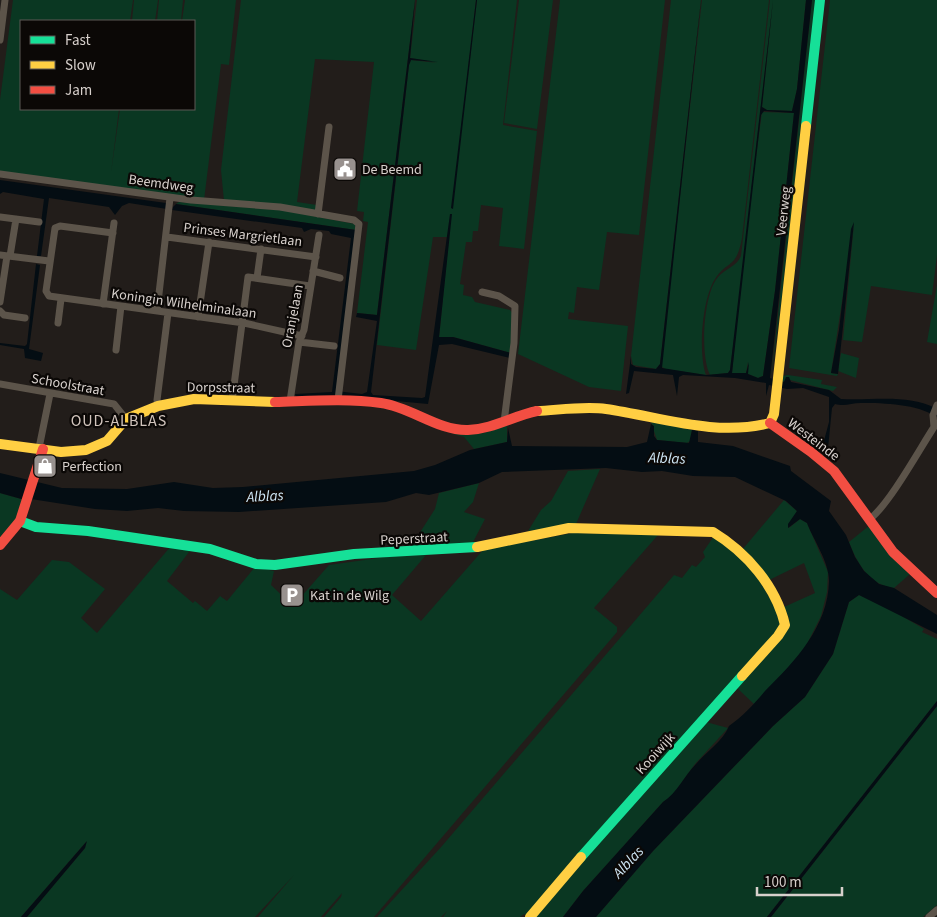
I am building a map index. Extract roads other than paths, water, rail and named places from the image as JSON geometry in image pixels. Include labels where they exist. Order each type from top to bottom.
[{"type":"street","points":[[0,40],[5,0]]},
{"type":"street","name":"Veerweg","points":[[770,423],[774,418],[820,0]]},
{"type":"street","points":[[318,214],[329,127]]},
{"type":"street","name":"Beemdweg","points":[[0,174],[170,198],[262,205],[354,220],[359,224],[338,400]]},
{"type":"street","points":[[157,311],[170,198]]},
{"type":"street","points":[[0,217],[39,222]]},
{"type":"street","points":[[0,302],[6,255],[16,219]]},
{"type":"street","points":[[103,304],[114,223]]},
{"type":"street","points":[[6,255],[49,262],[54,231],[57,226],[112,233]]},
{"type":"street","name":"Oranjelaan","points":[[290,402],[319,235]]},
{"type":"street","name":"Prinses Margrietlaan","points":[[167,237],[316,257]]},
{"type":"street","points":[[198,317],[209,242]]},
{"type":"street","points":[[257,278],[261,249]]},
{"type":"street","name":"Koningin Wilhelminalaan","points":[[49,262],[47,294],[61,298],[244,323],[300,339],[334,346]]},
{"type":"street","points":[[313,271],[340,278]]},
{"type":"street","points":[[232,401],[244,323],[248,277],[310,286]]},
{"type":"street","points":[[482,292],[499,296],[515,306],[514,343],[504,422]]},
{"type":"street","points":[[58,323],[61,298]]},
{"type":"street","points":[[116,350],[121,306]]},
{"type":"street","points":[[0,311],[4,315],[25,318]]},
{"type":"street","points":[[158,406],[157,400],[168,313]]},
{"type":"street","name":"Schoolstraat","points":[[0,384],[114,404],[126,419]]},
{"type":"street","points":[[0,545],[20,521],[28,499],[41,449],[50,394]]},
{"type":"street","name":"Dorpsstraat","points":[[0,444],[70,452],[96,447],[112,437],[126,419],[182,399],[290,402],[338,400]]},
{"type":"street","name":"Westeinde","points":[[338,400],[389,405],[445,426],[466,430],[491,427],[523,414],[538,411],[604,409],[708,428],[754,427],[770,423],[833,470],[856,496],[889,547],[912,573],[937,593]]},
{"type":"street","points":[[870,518],[876,514],[891,494],[934,427],[932,415],[936,406]]},
{"type":"street","name":"Peperstraat","points":[[20,521],[42,528],[88,531],[210,549],[256,564],[276,564],[354,554],[470,548],[569,528],[712,532],[732,544],[747,560],[778,604]]},
{"type":"street","name":"Kooiwijk","points":[[530,917],[601,832],[778,636],[785,625],[778,604]]},
{"type":"street","points":[[929,917],[937,910]]},
{"type":"water","points":[[415,0],[410,58],[438,62],[411,60],[409,65],[371,392],[373,395],[425,397],[450,214],[452,214],[439,337],[453,337],[511,353],[510,358],[452,344],[439,345],[428,404],[332,395],[296,397],[295,394],[332,392],[351,238],[331,234],[329,231],[311,229],[304,232],[302,228],[172,210],[176,204],[356,230],[336,391],[362,394],[367,392],[377,321],[356,317],[357,313],[377,315]]},
{"type":"water","points":[[477,0],[453,209],[451,208]]},
{"type":"water","points":[[701,0],[662,368],[706,375],[728,373],[730,370],[773,0],[762,107],[767,110],[792,111],[797,89],[806,0],[812,0],[770,378],[784,382],[786,377],[789,377],[791,382],[829,390],[841,399],[902,399],[914,401],[937,409],[937,417],[920,409],[900,405],[870,403],[835,404],[832,408],[827,458],[821,452],[829,422],[829,397],[803,388],[787,389],[769,385],[766,396],[766,383],[735,378],[683,375],[679,377],[677,396],[673,375],[634,371],[629,393],[626,394],[631,356],[631,364],[636,367],[656,369],[660,364]],"holes":[[[764,111],[794,113],[775,291],[763,376],[758,378],[748,374],[749,362],[746,373],[732,373],[761,115]]]},
{"type":"water","points":[[0,180],[166,203],[167,209],[129,203],[122,206],[115,215],[109,207],[49,198],[41,256],[37,256],[44,199],[3,192],[0,194]]},
{"type":"water","points":[[854,222],[838,374],[831,373],[839,330],[851,229]]},
{"type":"water","points":[[36,264],[40,265],[29,349],[43,353],[41,361],[25,358],[24,349],[0,345],[0,343],[25,346],[27,344]]},
{"type":"water","name":"Alblas","points":[[651,424],[654,426],[654,436],[657,440],[689,443],[692,430],[698,431],[698,442],[733,446],[790,466],[791,471],[831,501],[829,511],[846,535],[855,557],[864,571],[879,584],[894,588],[937,615],[937,634],[859,595],[849,602],[833,654],[805,697],[773,726],[653,851],[596,917],[563,917],[583,891],[672,794],[700,759],[719,741],[729,726],[748,710],[788,668],[808,642],[823,613],[829,581],[827,566],[807,523],[800,519],[788,528],[788,524],[797,511],[786,501],[735,477],[693,476],[662,471],[642,472],[606,468],[502,472],[479,483],[429,495],[416,493],[386,502],[239,512],[184,511],[158,508],[127,511],[95,509],[31,499],[25,500],[0,493],[0,473],[62,488],[127,489],[174,482],[213,488],[243,487],[414,471],[435,465],[470,450],[507,442],[508,428],[512,446],[627,447],[647,442]]},
{"type":"water","points":[[937,701],[937,706],[771,917],[767,917]]},
{"type":"water","points":[[87,841],[85,848],[27,917],[21,917]]},
{"type":"place","name":"De Beemd","points":[[345,169]]},
{"type":"place","name":"Perfection","points":[[45,466]]},
{"type":"place","name":"Kat in de Wilg","points":[[292,595]]},
{"type":"district","name":"OUD-ALBLAS","points":[[119,420]]}]
